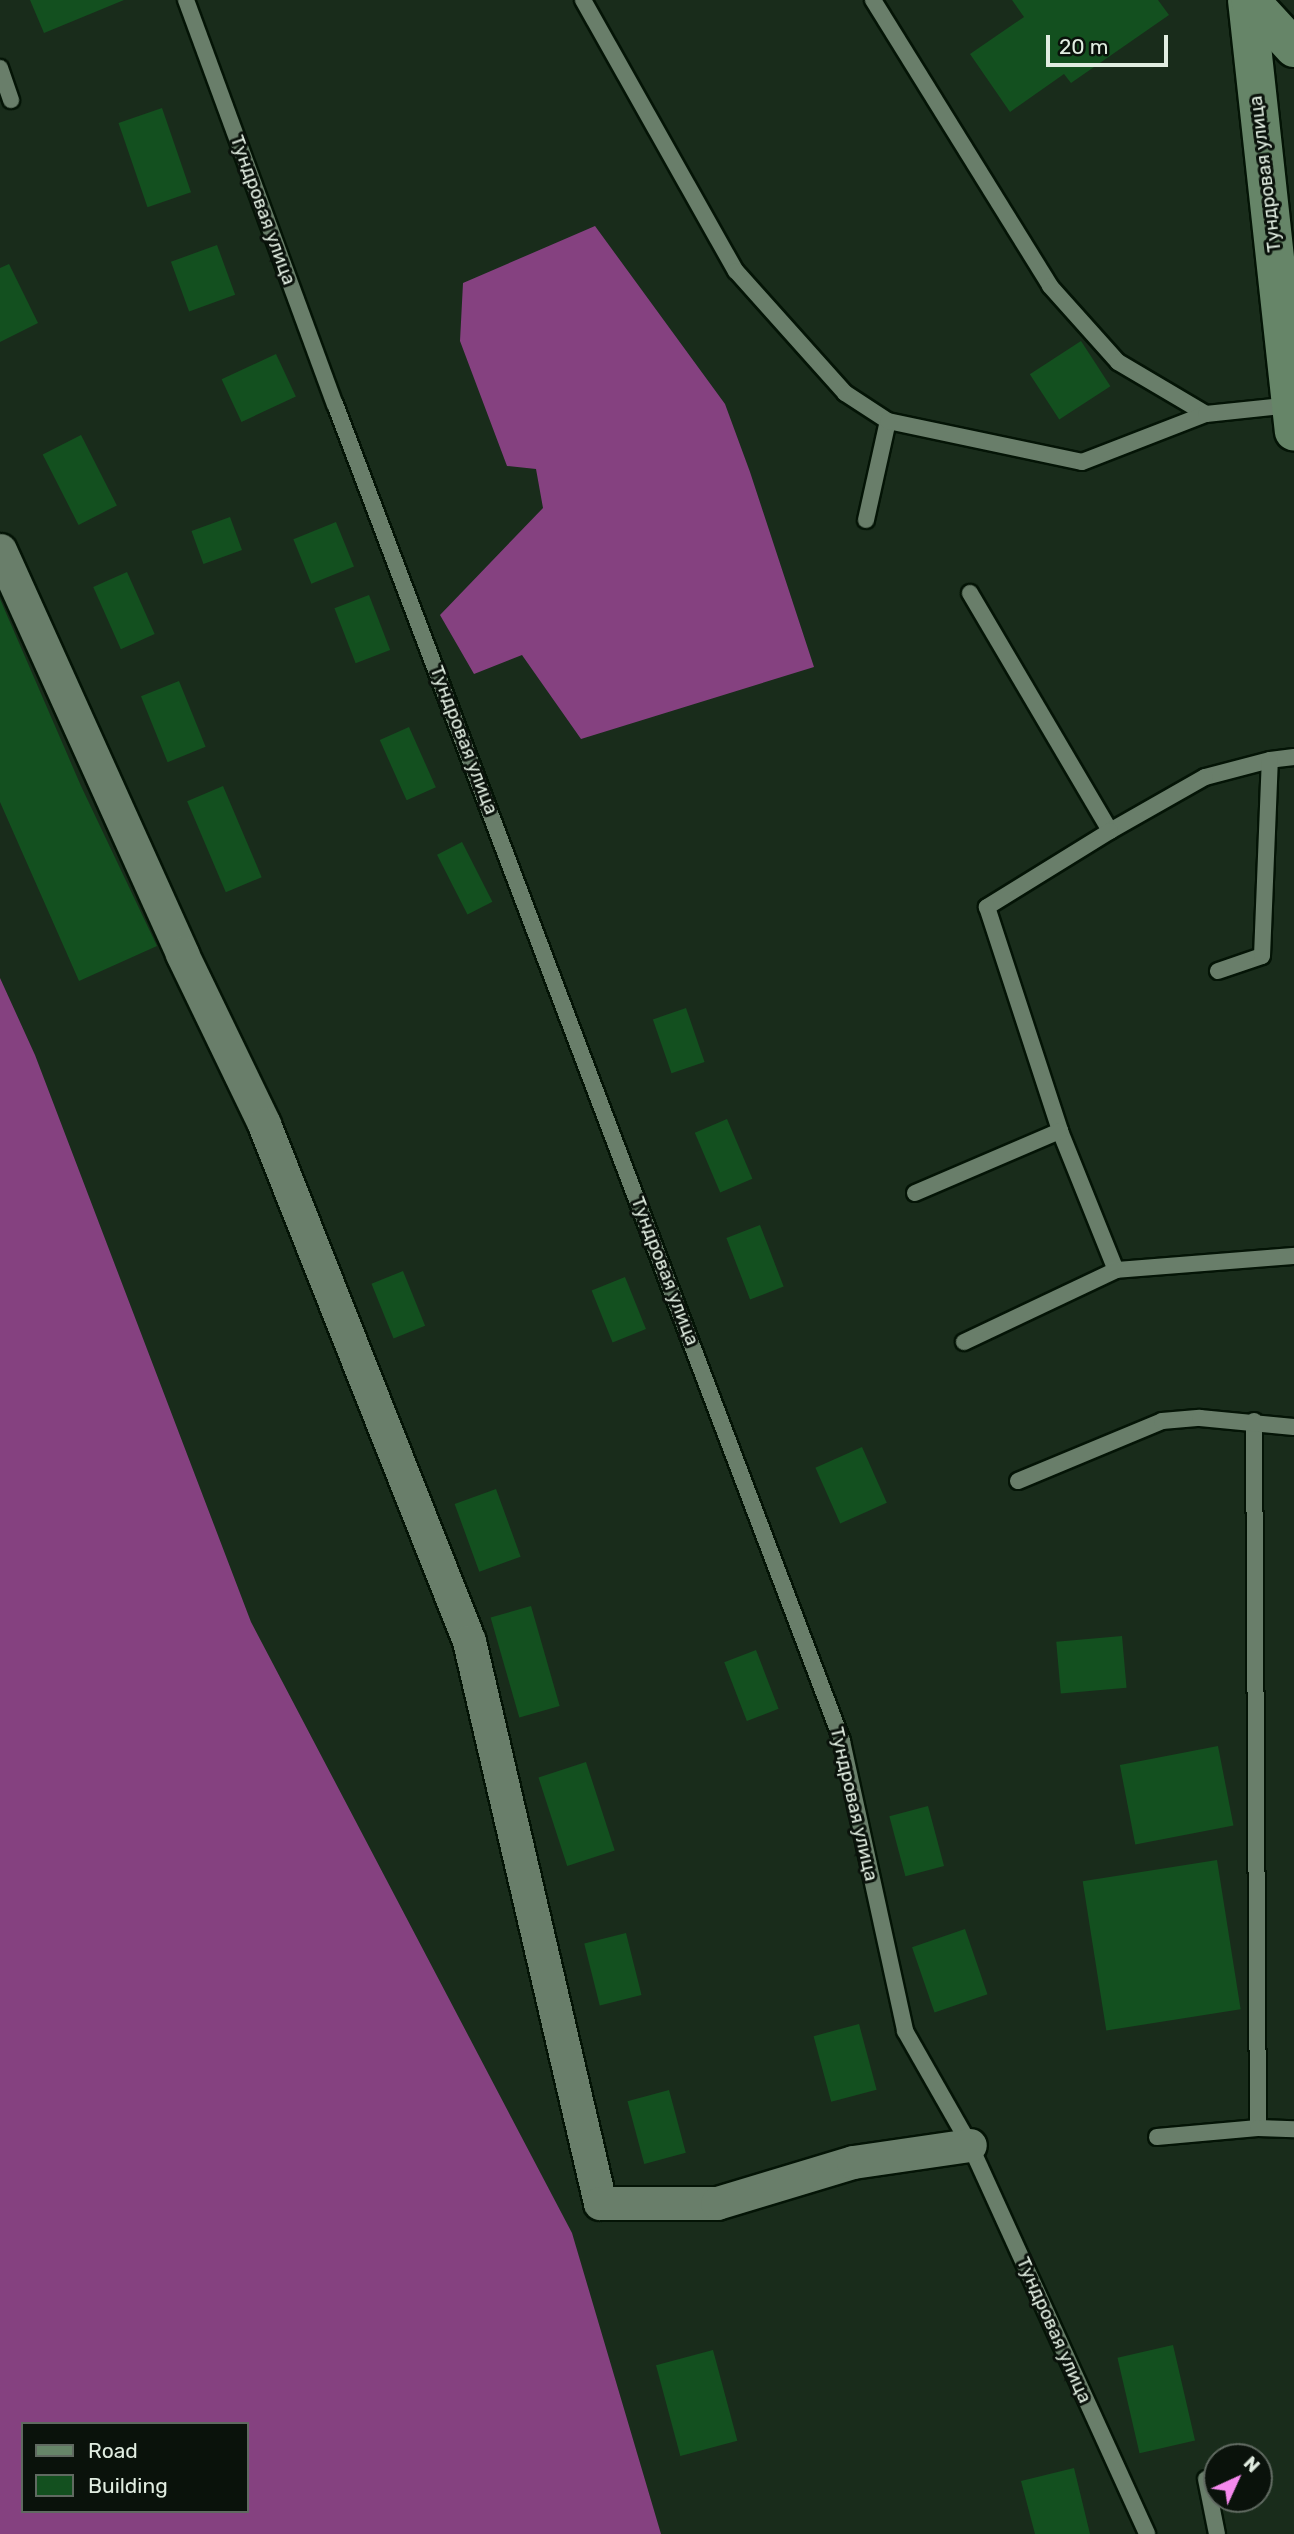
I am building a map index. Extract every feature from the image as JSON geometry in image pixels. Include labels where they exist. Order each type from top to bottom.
[{"type":"main road","points":[[1248,0],[1294,48]]},
{"type":"main road","name":"Тундровая улица","points":[[1248,0],[1293,412]]},
{"type":"street","points":[[0,551],[182,954],[264,1124],[469,1641],[600,2203],[717,2203],[853,2162],[970,2145]]},
{"type":"lane","name":"Тундровая улица","points":[[186,0],[335,404],[842,1741],[905,2031],[970,2145],[1147,2534]]},
{"type":"lane","points":[[583,0],[736,271],[845,393],[888,421],[1082,462],[1206,414],[1293,412]]},
{"type":"lane","points":[[873,0],[1050,286],[1118,362],[1206,414]]},
{"type":"lane","points":[[0,68],[11,100]]},
{"type":"lane","points":[[866,520],[888,421]]},
{"type":"lane","points":[[970,593],[1110,831]]},
{"type":"lane","points":[[1116,1270],[1060,1131],[988,907],[1110,831],[1205,777],[1270,760],[1294,757]]},
{"type":"lane","points":[[1218,971],[1262,956],[1270,760]]},
{"type":"lane","points":[[915,1193],[1060,1131]]},
{"type":"lane","points":[[964,1342],[1116,1270],[1294,1256]]},
{"type":"lane","points":[[1018,1480],[1162,1421],[1200,1418],[1254,1421],[1294,1427]]},
{"type":"lane","points":[[1254,1421],[1258,2128]]},
{"type":"lane","points":[[1157,2137],[1258,2128],[1294,2129]]},
{"type":"lane","points":[[1213,2513],[1217,2534]]},
{"type":"shaded area","points":[[595,226],[725,404],[814,667],[581,739],[522,655],[474,674],[440,615],[543,508],[536,469],[507,466],[460,341],[463,283]]},
{"type":"shaded area","points":[[0,978],[35,1055],[251,1622],[572,2233],[661,2534],[0,2534]]},
{"type":"building","points":[[30,0],[124,0],[44,33]]},
{"type":"building","points":[[1012,0],[1158,0],[1169,15],[1071,83],[1064,74],[1010,112],[970,54],[1024,17]]},
{"type":"building","points":[[162,108],[191,192],[147,207],[119,123]]},
{"type":"building","points":[[217,245],[235,295],[189,312],[171,262]]},
{"type":"building","points":[[9,264],[38,323],[0,342],[0,268]]},
{"type":"building","points":[[1081,341],[1110,386],[1059,420],[1030,374]]},
{"type":"building","points":[[276,354],[296,397],[241,422],[222,379]]},
{"type":"building","points":[[81,435],[117,505],[79,525],[43,455]]},
{"type":"building","points":[[230,517],[242,550],[203,564],[191,531]]},
{"type":"building","points":[[336,522],[354,567],[311,584],[293,539]]},
{"type":"building","points":[[127,572],[155,634],[121,649],[93,587]]},
{"type":"building","points":[[369,595],[390,650],[356,663],[334,608]]},
{"type":"building","points":[[0,599],[81,786],[157,946],[79,981],[0,802]]},
{"type":"building","points":[[179,681],[206,747],[168,762],[141,696]]},
{"type":"building","points":[[409,727],[436,787],[407,800],[380,740]]},
{"type":"building","points":[[223,786],[262,877],[226,892],[187,801]]},
{"type":"building","points":[[462,842],[492,902],[467,914],[437,855]]},
{"type":"building","points":[[686,1008],[705,1062],[671,1073],[653,1019]]},
{"type":"building","points":[[727,1119],[752,1179],[720,1193],[695,1133]]},
{"type":"building","points":[[760,1225],[784,1287],[750,1300],[726,1238]]},
{"type":"building","points":[[403,1271],[425,1326],[394,1338],[371,1284]]},
{"type":"building","points":[[625,1277],[646,1329],[613,1342],[592,1290]]},
{"type":"building","points":[[862,1447],[887,1503],[840,1523],[815,1468]]},
{"type":"building","points":[[496,1489],[521,1557],[479,1572],[455,1504]]},
{"type":"building","points":[[531,1606],[560,1706],[519,1718],[491,1618]]},
{"type":"building","points":[[1122,1636],[1127,1688],[1061,1694],[1056,1642]]},
{"type":"building","points":[[756,1650],[779,1709],[747,1721],[724,1662]]},
{"type":"building","points":[[1218,1746],[1233,1826],[1135,1845],[1120,1765]]},
{"type":"building","points":[[586,1762],[615,1850],[567,1866],[538,1777]]},
{"type":"building","points":[[928,1806],[944,1866],[905,1876],[889,1816]]},
{"type":"building","points":[[1217,1860],[1241,2009],[1106,2030],[1083,1881]]},
{"type":"building","points":[[965,1929],[987,1994],[935,2012],[912,1947]]},
{"type":"building","points":[[626,1933],[641,1995],[600,2006],[584,1943]]},
{"type":"building","points":[[859,2024],[877,2090],[831,2102],[814,2036]]},
{"type":"building","points":[[669,2090],[686,2153],[644,2164],[627,2101]]},
{"type":"building","points":[[1173,2345],[1195,2440],[1140,2453],[1117,2358]]},
{"type":"building","points":[[713,2350],[737,2441],[680,2456],[656,2365]]},
{"type":"building","points":[[1074,2468],[1090,2534],[1035,2534],[1021,2481]]}]
